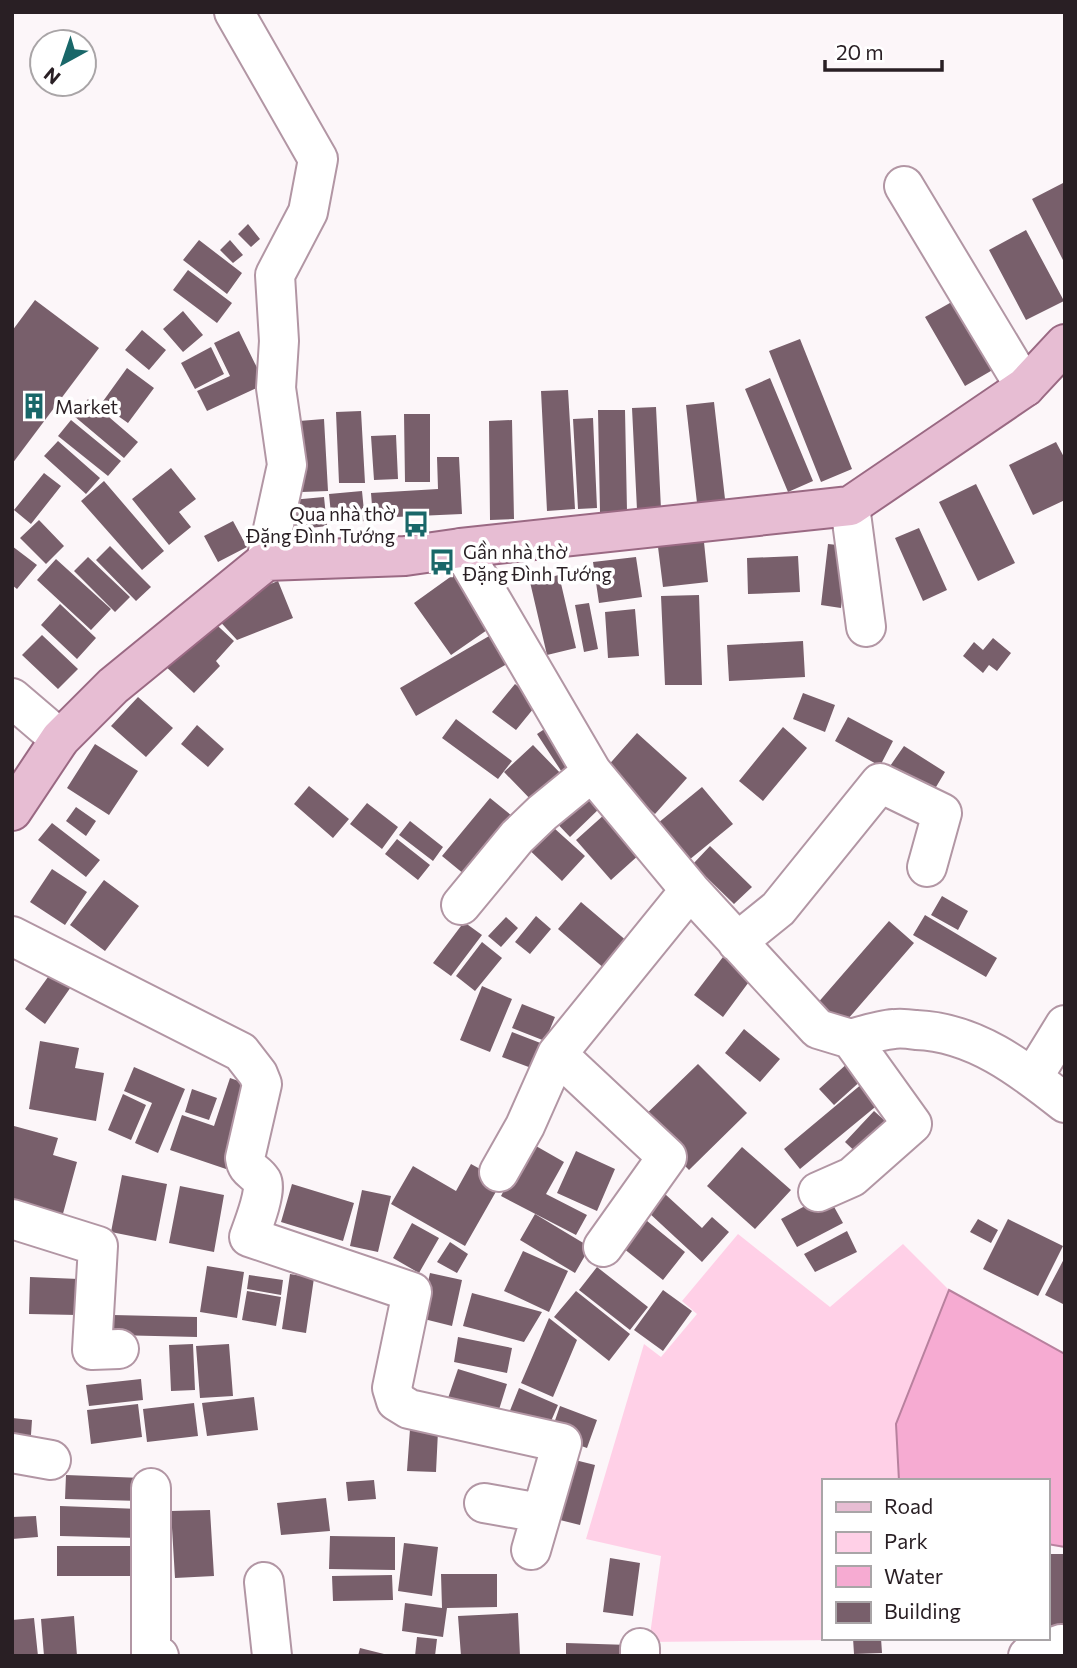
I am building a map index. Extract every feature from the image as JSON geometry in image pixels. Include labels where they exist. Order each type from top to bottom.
[{"type":"main road","points":[[12,811],[60,739],[113,686],[266,561],[405,556],[849,506],[1025,387],[1065,344]]},
{"type":"street","points":[[234,12],[318,159],[308,212],[275,275],[279,341],[276,388],[286,465],[266,561]]},
{"type":"street","points":[[904,186],[1025,387]]},
{"type":"street","points":[[849,506],[866,626]]},
{"type":"street","points":[[461,548],[592,772],[690,890],[818,1029],[851,1039],[894,1029],[929,1030],[965,1039],[1000,1055],[1065,1103]]},
{"type":"street","points":[[12,698],[60,739]]},
{"type":"street","points":[[461,905],[517,837],[592,772]]},
{"type":"street","points":[[737,942],[778,909],[880,783],[942,813],[927,867]]},
{"type":"street","points":[[499,1172],[525,1126],[557,1054],[690,890]]},
{"type":"street","points":[[12,936],[241,1052],[258,1074],[262,1084],[245,1158],[246,1167],[261,1180],[264,1188],[249,1237],[412,1292],[392,1388],[396,1401],[409,1409],[562,1443],[531,1550]]},
{"type":"street","points":[[1033,1077],[1065,1025]]},
{"type":"street","points":[[818,1192],[852,1177],[912,1124],[851,1039]]},
{"type":"street","points":[[557,1054],[667,1157],[603,1247]]},
{"type":"street","points":[[12,1219],[98,1246],[93,1350],[119,1349]]},
{"type":"street","points":[[12,1453],[51,1460]]},
{"type":"street","points":[[151,1488],[151,1655],[159,1656]]},
{"type":"street","points":[[484,1503],[540,1513]]},
{"type":"street","points":[[264,1582],[272,1656]]},
{"type":"green space","points":[[738,1234],[830,1307],[903,1244],[949,1290],[896,1424],[899,1479],[822,1479],[822,1640],[832,1640],[649,1642],[661,1556],[586,1539],[644,1344],[661,1357],[697,1314],[682,1301]]},
{"type":"water","points":[[949,1290],[1065,1354],[1065,1547],[1049,1544],[1049,1479],[899,1479],[896,1424]]},
{"type":"building","points":[[1065,182],[1065,264],[1032,199]]},
{"type":"building","points":[[248,224],[260,239],[251,247],[238,234]]},
{"type":"building","points":[[1026,230],[1064,301],[1026,320],[989,250]]},
{"type":"building","points":[[199,240],[242,273],[227,294],[183,260]]},
{"type":"building","points":[[230,240],[243,255],[233,263],[220,250]]},
{"type":"building","points":[[188,270],[232,303],[217,323],[173,290]]},
{"type":"building","points":[[957,299],[996,368],[965,386],[925,317]]},
{"type":"building","name":"Market","points":[[35,300],[99,348],[12,464],[12,331]]},
{"type":"building","points":[[183,311],[203,335],[183,352],[163,329]]},
{"type":"building","name":"Market","points":[[142,330],[166,350],[149,370],[125,350]]},
{"type":"building","points":[[239,331],[265,384],[207,411],[197,391],[230,376],[214,343]]},
{"type":"building","points":[[800,339],[852,469],[821,482],[769,351]]},
{"type":"building","points":[[211,347],[224,374],[195,389],[181,363]]},
{"type":"building","name":"Market","points":[[127,368],[154,388],[128,423],[101,404]]},
{"type":"building","points":[[770,378],[813,481],[788,492],[745,389]]},
{"type":"building","points":[[568,390],[575,509],[547,511],[541,391]]},
{"type":"building","name":"Market","points":[[88,399],[138,442],[124,458],[74,416]]},
{"type":"building","points":[[714,402],[725,499],[697,503],[686,405]]},
{"type":"building","points":[[656,407],[661,509],[637,510],[632,408]]},
{"type":"building","points":[[598,410],[625,410],[627,511],[600,512]]},
{"type":"building","points":[[361,411],[365,483],[339,483],[336,412]]},
{"type":"building","points":[[404,414],[430,414],[430,482],[405,482]]},
{"type":"building","points":[[593,418],[597,508],[578,509],[573,419]]},
{"type":"building","points":[[324,419],[328,491],[302,492],[299,421]]},
{"type":"building","name":"Market","points":[[71,420],[121,461],[108,476],[58,436]]},
{"type":"building","points":[[512,420],[514,519],[490,520],[489,421]]},
{"type":"building","points":[[396,435],[398,479],[374,480],[371,436]]},
{"type":"building","name":"Market","points":[[58,441],[100,478],[86,494],[44,456]]},
{"type":"building","points":[[1056,442],[1065,459],[1065,500],[1033,515],[1009,465]]},
{"type":"building","points":[[437,457],[459,457],[462,514],[373,518],[371,493],[438,489]]},
{"type":"building","points":[[171,468],[196,499],[179,512],[191,527],[169,545],[132,499]]},
{"type":"building","name":"Market","points":[[44,473],[61,486],[31,524],[14,510]]},
{"type":"building","points":[[104,481],[164,551],[142,570],[81,501]]},
{"type":"building","points":[[976,484],[1015,563],[978,581],[939,502]]},
{"type":"building","points":[[362,491],[365,521],[332,524],[329,494]]},
{"type":"building","points":[[324,497],[327,526],[294,530],[291,500]]},
{"type":"building","points":[[39,520],[64,546],[46,564],[20,538]]},
{"type":"building","points":[[233,521],[247,547],[218,562],[204,536]]},
{"type":"building","points":[[919,528],[947,590],[923,601],[895,538]]},
{"type":"building","points":[[704,542],[708,582],[663,587],[658,547]]},
{"type":"building","points":[[828,544],[848,546],[841,608],[821,605]]},
{"type":"building","points":[[12,546],[37,565],[17,589],[12,585]]},
{"type":"building","points":[[110,546],[151,587],[136,601],[96,560]]},
{"type":"building","points":[[798,556],[800,592],[748,594],[747,558]]},
{"type":"building","points":[[88,557],[130,597],[115,612],[74,571]]},
{"type":"building","points":[[636,557],[642,597],[599,603],[593,562]]},
{"type":"building","points":[[56,559],[111,609],[91,630],[37,580]]},
{"type":"building","points":[[453,575],[490,628],[451,655],[414,603]]},
{"type":"building","points":[[559,575],[576,648],[547,655],[530,582]]},
{"type":"building","points":[[278,581],[293,618],[237,640],[214,615],[232,599]]},
{"type":"building","points":[[699,595],[702,685],[665,685],[661,596]]},
{"type":"building","points":[[589,603],[598,649],[584,652],[575,605]]},
{"type":"building","points":[[60,604],[96,638],[77,659],[41,625]]},
{"type":"building","points":[[635,609],[639,656],[608,658],[605,612]]},
{"type":"building","points":[[206,615],[234,641],[216,661],[220,666],[194,693],[162,663]]},
{"type":"building","points":[[496,632],[512,661],[416,716],[400,688]]},
{"type":"building","points":[[42,635],[78,669],[58,689],[22,655]]},
{"type":"building","points":[[993,638],[1011,653],[997,671],[989,665],[983,673],[963,656],[974,642],[983,650]]},
{"type":"building","points":[[803,641],[805,677],[729,681],[727,645]]},
{"type":"building","points":[[515,684],[538,703],[516,730],[492,712]]},
{"type":"building","points":[[803,693],[835,705],[825,732],[793,719]]},
{"type":"building","points":[[138,697],[173,728],[146,757],[111,726]]},
{"type":"building","points":[[848,717],[893,741],[880,766],[835,741]]},
{"type":"building","points":[[456,719],[512,761],[498,779],[442,738]]},
{"type":"building","points":[[555,722],[587,771],[569,783],[537,734]]},
{"type":"building","points":[[197,725],[224,749],[208,767],[181,744]]},
{"type":"building","points":[[783,727],[807,748],[763,801],[739,781]]},
{"type":"building","points":[[637,733],[687,778],[655,814],[605,769]]},
{"type":"building","points":[[95,744],[138,771],[109,815],[67,788]]},
{"type":"building","points":[[533,745],[565,778],[537,806],[504,772]]},
{"type":"building","points":[[904,746],[945,772],[930,797],[888,769]]},
{"type":"building","points":[[580,785],[602,806],[570,837],[550,816]]},
{"type":"building","points":[[309,786],[349,819],[333,838],[294,804]]},
{"type":"building","points":[[702,787],[733,824],[689,860],[658,823]]},
{"type":"building","points":[[490,798],[517,820],[470,879],[442,856]]},
{"type":"building","points":[[367,803],[398,827],[382,849],[350,824]]},
{"type":"building","points":[[76,807],[96,821],[86,836],[66,821]]},
{"type":"building","points":[[605,814],[640,854],[611,880],[576,840]]},
{"type":"building","points":[[544,819],[585,856],[562,881],[522,843]]},
{"type":"building","points":[[410,821],[443,847],[433,861],[399,835]]},
{"type":"building","points":[[52,823],[100,860],[86,877],[38,840]]},
{"type":"building","points":[[397,839],[430,865],[418,880],[385,854]]},
{"type":"building","points":[[710,846],[752,887],[734,904],[693,864]]},
{"type":"building","points":[[52,869],[87,892],[65,925],[30,902]]},
{"type":"building","points":[[104,880],[139,906],[105,951],[70,925]]},
{"type":"building","points":[[942,896],[968,911],[958,930],[931,915]]},
{"type":"building","points":[[581,902],[628,942],[605,969],[558,929]]},
{"type":"building","points":[[925,915],[997,958],[986,977],[913,935]]},
{"type":"building","points":[[536,916],[551,929],[530,954],[515,942]]},
{"type":"building","points":[[506,917],[518,928],[501,947],[488,936]]},
{"type":"building","points":[[889,921],[914,943],[841,1027],[816,1005]]},
{"type":"building","points":[[464,922],[482,935],[451,976],[433,963]]},
{"type":"building","points":[[482,942],[502,958],[475,991],[456,976]]},
{"type":"building","points":[[726,953],[754,975],[723,1017],[694,995]]},
{"type":"building","points":[[53,970],[73,984],[45,1024],[25,1009]]},
{"type":"building","points":[[482,986],[512,999],[490,1052],[460,1040]]},
{"type":"building","points":[[522,1004],[555,1017],[545,1041],[512,1028]]},
{"type":"building","points":[[744,1029],[780,1059],[760,1082],[725,1053]]},
{"type":"building","points":[[512,1032],[543,1044],[534,1069],[502,1057]]},
{"type":"building","points":[[40,1041],[79,1048],[75,1068],[104,1073],[96,1121],[29,1109]]},
{"type":"building","points":[[849,1062],[864,1078],[834,1105],[819,1089]]},
{"type":"building","points":[[698,1064],[747,1113],[689,1170],[640,1120]]},
{"type":"building","points":[[134,1067],[185,1089],[158,1153],[135,1143],[152,1103],[124,1091]]},
{"type":"building","points":[[230,1078],[259,1088],[226,1169],[170,1150],[182,1115],[214,1126]]},
{"type":"building","points":[[863,1083],[880,1103],[800,1169],[784,1149]]},
{"type":"building","points":[[192,1089],[217,1098],[209,1120],[185,1112]]},
{"type":"building","points":[[123,1094],[146,1105],[131,1140],[108,1130]]},
{"type":"building","points":[[874,1111],[892,1127],[863,1159],[845,1142]]},
{"type":"building","points":[[14,1126],[58,1138],[53,1155],[77,1162],[61,1221],[12,1208]]},
{"type":"building","points":[[529,1142],[564,1162],[546,1194],[587,1215],[576,1235],[501,1196]]},
{"type":"building","points":[[742,1147],[791,1190],[755,1229],[707,1186]]},
{"type":"building","points":[[576,1151],[615,1169],[597,1211],[557,1193]]},
{"type":"building","points":[[471,1164],[502,1181],[465,1246],[391,1204],[413,1166],[456,1191]]},
{"type":"building","points":[[122,1175],[167,1184],[156,1241],[111,1232]]},
{"type":"building","points":[[292,1184],[354,1203],[343,1241],[281,1222]]},
{"type":"building","points":[[180,1186],[224,1195],[214,1252],[169,1243]]},
{"type":"building","points":[[362,1190],[391,1196],[378,1252],[350,1246]]},
{"type":"building","points":[[665,1194],[702,1228],[712,1217],[729,1232],[702,1262],[648,1212]]},
{"type":"building","points":[[827,1194],[843,1223],[797,1247],[781,1219]]},
{"type":"building","points":[[535,1214],[590,1247],[575,1273],[520,1240]]},
{"type":"building","points":[[641,1216],[685,1252],[663,1280],[618,1244]]},
{"type":"building","points":[[978,1219],[998,1230],[991,1243],[970,1232]]},
{"type":"building","points":[[1008,1219],[1063,1246],[1038,1296],[983,1269]]},
{"type":"building","points":[[412,1223],[439,1238],[419,1273],[393,1258]]},
{"type":"building","points":[[847,1231],[857,1252],[815,1272],[804,1254]]},
{"type":"building","points":[[450,1242],[468,1254],[457,1273],[437,1262]]},
{"type":"building","points":[[523,1251],[568,1271],[549,1312],[504,1291]]},
{"type":"building","points":[[1065,1257],[1065,1305],[1045,1295]]},
{"type":"building","points":[[207,1266],[244,1272],[237,1318],[200,1312]]},
{"type":"building","points":[[597,1267],[648,1307],[630,1330],[579,1290]]},
{"type":"building","points":[[430,1273],[462,1280],[452,1326],[420,1318]]},
{"type":"building","points":[[290,1274],[314,1278],[306,1333],[282,1329]]},
{"type":"building","points":[[249,1275],[283,1280],[281,1295],[247,1289]]},
{"type":"building","points":[[30,1277],[79,1279],[77,1315],[29,1314]]},
{"type":"building","points":[[663,1290],[692,1311],[663,1351],[634,1330]]},
{"type":"building","points":[[247,1291],[281,1297],[276,1326],[242,1320]]},
{"type":"building","points":[[576,1291],[630,1334],[609,1361],[554,1317]]},
{"type":"building","points":[[472,1293],[542,1312],[524,1342],[463,1326]]},
{"type":"building","points":[[113,1315],[197,1317],[197,1337],[113,1335]]},
{"type":"building","points":[[549,1318],[577,1340],[553,1397],[521,1383]]},
{"type":"building","points":[[458,1337],[512,1348],[507,1373],[454,1362]]},
{"type":"building","points":[[193,1344],[195,1390],[171,1391],[169,1345]]},
{"type":"building","points":[[229,1344],[233,1396],[200,1398],[196,1346]]},
{"type":"building","points":[[458,1369],[507,1384],[497,1416],[447,1401]]},
{"type":"building","points":[[141,1379],[143,1400],[89,1406],[86,1385]]},
{"type":"building","points":[[519,1388],[558,1405],[545,1435],[507,1418]]},
{"type":"building","points":[[254,1397],[258,1430],[207,1436],[202,1403]]},
{"type":"building","points":[[194,1403],[198,1436],[147,1442],[143,1409]]},
{"type":"building","points":[[138,1404],[142,1437],[91,1444],[87,1410]]},
{"type":"building","points":[[560,1406],[597,1420],[587,1448],[550,1435]]},
{"type":"building","points":[[12,1418],[32,1420],[30,1449],[12,1448]]},
{"type":"building","points":[[410,1429],[438,1431],[436,1472],[407,1471]]},
{"type":"building","points":[[567,1458],[595,1465],[580,1525],[552,1518]]},
{"type":"building","points":[[66,1475],[142,1478],[141,1501],[65,1499]]},
{"type":"building","points":[[374,1480],[376,1499],[348,1501],[346,1482]]},
{"type":"building","points":[[326,1498],[330,1531],[281,1535],[277,1503]]},
{"type":"building","points":[[60,1506],[140,1509],[139,1538],[60,1536]]},
{"type":"building","points":[[210,1510],[214,1576],[175,1578],[171,1511]]},
{"type":"building","points":[[36,1516],[38,1537],[12,1539],[12,1517]]},
{"type":"building","points":[[330,1536],[395,1537],[395,1570],[329,1569]]},
{"type":"building","points":[[404,1543],[438,1547],[432,1596],[398,1591]]},
{"type":"building","points":[[57,1546],[139,1546],[139,1576],[57,1576]]},
{"type":"building","points":[[1049,1554],[1065,1554],[1065,1638],[1049,1638]]},
{"type":"building","points":[[610,1558],[640,1563],[633,1616],[603,1612]]},
{"type":"building","points":[[441,1574],[497,1574],[497,1607],[447,1608],[443,1637],[402,1631],[405,1603],[442,1608]]},
{"type":"building","points":[[392,1575],[393,1600],[333,1601],[332,1576]]},
{"type":"building","points":[[518,1613],[520,1656],[461,1656],[458,1616]]},
{"type":"building","points":[[74,1616],[77,1656],[44,1656],[41,1619]]},
{"type":"building","points":[[34,1618],[38,1656],[12,1656],[12,1620]]},
{"type":"building","points":[[417,1637],[437,1639],[435,1656],[415,1656]]},
{"type":"building","points":[[853,1640],[881,1640],[882,1653],[854,1654]]},
{"type":"building","points":[[566,1643],[630,1645],[629,1656],[566,1656]]},
{"type":"building","points":[[360,1648],[388,1655],[388,1656],[358,1656]]},
{"type":"place","name":"Market","points":[[34,406]]},
{"type":"place","name":"Qua nhà thờ Đặng Đình Tướng","points":[[416,524]]},
{"type":"place","name":"Gần nhà thờ Đặng Đình Tướng","points":[[442,562]]}]
